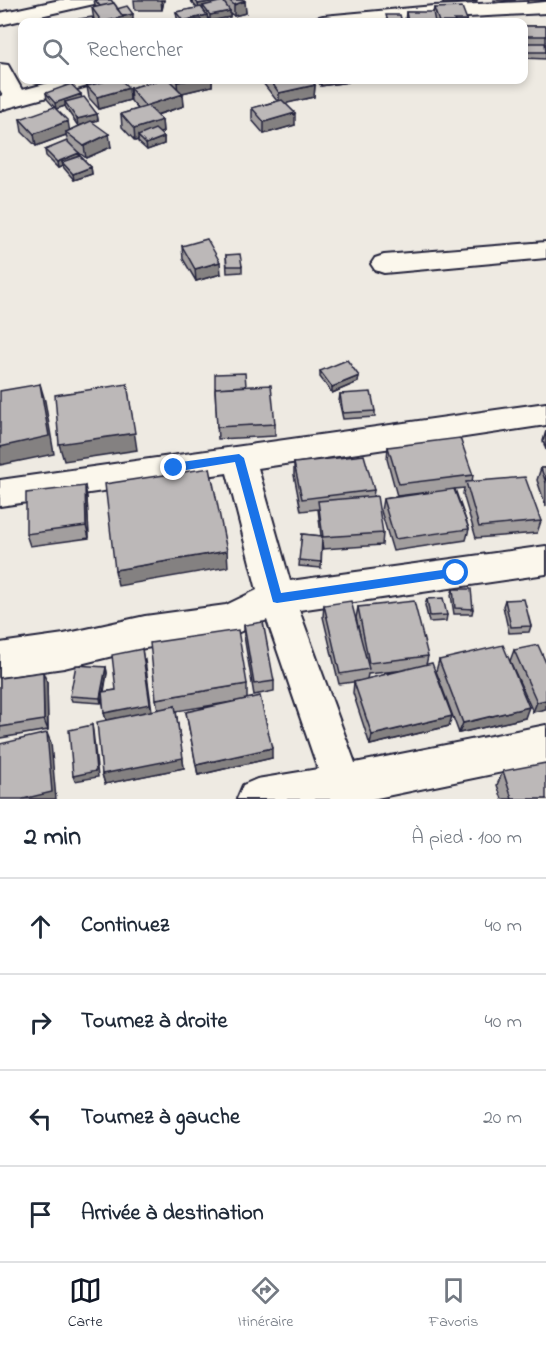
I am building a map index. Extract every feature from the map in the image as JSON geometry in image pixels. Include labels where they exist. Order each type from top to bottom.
[{"type":"street","points":[[0,19],[87,0]]},
{"type":"street","points":[[433,0],[453,9]]},
{"type":"street","points":[[351,18],[453,9],[546,7]]},
{"type":"street","points":[[0,70],[8,101],[69,84]]},
{"type":"street","points":[[384,264],[546,250]]},
{"type":"street","points":[[0,494],[546,414]]},
{"type":"street","points":[[239,458],[277,598],[346,792]]},
{"type":"street","points":[[0,660],[64,651],[145,632],[230,620],[277,598],[546,560]]},
{"type":"street","points":[[257,799],[346,792],[546,744]]},
{"type":"building","points":[[95,0],[111,0],[114,3],[100,6]]},
{"type":"building","points":[[195,0],[219,0],[198,4]]},
{"type":"building","points":[[229,0],[244,0],[245,1],[234,5]]},
{"type":"building","points":[[223,1],[230,11],[210,15],[203,6]]},
{"type":"building","points":[[114,3],[123,17],[99,18],[92,8]]},
{"type":"building","points":[[127,6],[133,14],[123,16],[117,9]]},
{"type":"building","points":[[201,7],[207,15],[181,18],[176,12]]},
{"type":"building","points":[[462,7],[466,18],[438,18],[434,8]]},
{"type":"building","points":[[406,12],[433,12],[434,18],[407,18]]},
{"type":"building","points":[[386,15],[400,15],[401,18],[387,18]]},
{"type":"building","points":[[528,26],[546,26],[546,36],[528,36]]},
{"type":"building","points":[[528,43],[545,43],[546,52],[528,52]]},
{"type":"building","points":[[71,84],[81,94],[55,103],[46,93]]},
{"type":"building","points":[[125,84],[129,88],[97,97],[87,86]]},
{"type":"building","points":[[145,84],[173,84],[183,94],[145,106],[130,88]]},
{"type":"building","points":[[273,84],[315,85],[279,93]]},
{"type":"building","points":[[84,97],[97,114],[77,119],[65,102]]},
{"type":"building","points":[[282,100],[295,113],[264,122],[252,108]]},
{"type":"building","points":[[148,106],[162,120],[134,129],[121,114]]},
{"type":"building","points":[[54,107],[68,121],[34,134],[20,119]]},
{"type":"building","points":[[91,121],[109,134],[84,146],[66,132]]},
{"type":"building","points":[[155,129],[164,137],[146,144],[138,136]]},
{"type":"building","points":[[67,141],[79,153],[57,162],[45,150]]},
{"type":"building","points":[[80,156],[91,167],[73,174],[62,162]]},
{"type":"building","points":[[207,239],[220,262],[195,269],[182,246]]},
{"type":"building","points":[[240,254],[242,266],[227,266],[226,255]]},
{"type":"building","points":[[347,360],[359,376],[332,387],[320,371]]},
{"type":"building","points":[[245,373],[246,386],[215,388],[215,374]]},
{"type":"building","points":[[40,384],[49,436],[0,447],[0,391]]},
{"type":"building","points":[[127,384],[135,433],[59,444],[55,395]]},
{"type":"building","points":[[271,385],[275,424],[217,427],[215,388]]},
{"type":"building","points":[[371,392],[375,411],[343,413],[340,394]]},
{"type":"building","points":[[460,438],[473,475],[399,484],[388,447]]},
{"type":"building","points":[[364,455],[374,490],[302,499],[294,463]]},
{"type":"building","points":[[210,468],[227,551],[115,570],[105,484]]},
{"type":"building","points":[[541,468],[546,468],[546,483]]},
{"type":"building","points":[[525,477],[541,521],[479,527],[466,482]]},
{"type":"building","points":[[85,486],[86,526],[26,534],[26,493]]},
{"type":"building","points":[[454,489],[469,529],[395,539],[383,499]]},
{"type":"building","points":[[377,496],[383,533],[323,537],[318,501]]},
{"type":"building","points":[[302,534],[322,536],[321,562],[299,560]]},
{"type":"building","points":[[453,589],[471,589],[473,609],[455,608]]},
{"type":"building","points":[[443,598],[447,615],[430,616],[427,599]]},
{"type":"building","points":[[524,599],[531,626],[511,627],[505,600]]},
{"type":"building","points":[[351,601],[369,669],[340,674],[324,605]]},
{"type":"building","points":[[414,601],[428,656],[369,663],[358,607]]},
{"type":"building","points":[[263,622],[274,681],[254,684],[244,625]]},
{"type":"building","points":[[238,630],[247,684],[156,699],[150,643]]},
{"type":"building","points":[[503,645],[529,707],[463,723],[439,660]]},
{"type":"building","points":[[538,645],[546,663],[546,700],[537,702],[514,650]]},
{"type":"building","points":[[142,649],[150,704],[104,713],[102,692],[116,690],[112,655]]},
{"type":"building","points":[[432,663],[452,716],[372,735],[354,682]]},
{"type":"building","points":[[76,665],[106,667],[100,698],[70,696]]},
{"type":"building","points":[[43,672],[44,720],[0,727],[0,678]]},
{"type":"building","points":[[260,696],[272,748],[196,765],[186,712]]},
{"type":"building","points":[[175,706],[183,758],[102,774],[97,722]]},
{"type":"building","points":[[92,725],[96,771],[73,776],[69,730]]},
{"type":"building","points":[[47,733],[52,792],[23,799],[0,799],[0,744]]},
{"type":"building","points":[[546,763],[546,799],[512,799],[503,771]]},
{"type":"route","points":[[174,468],[239,458],[277,598],[456,573]]}]
